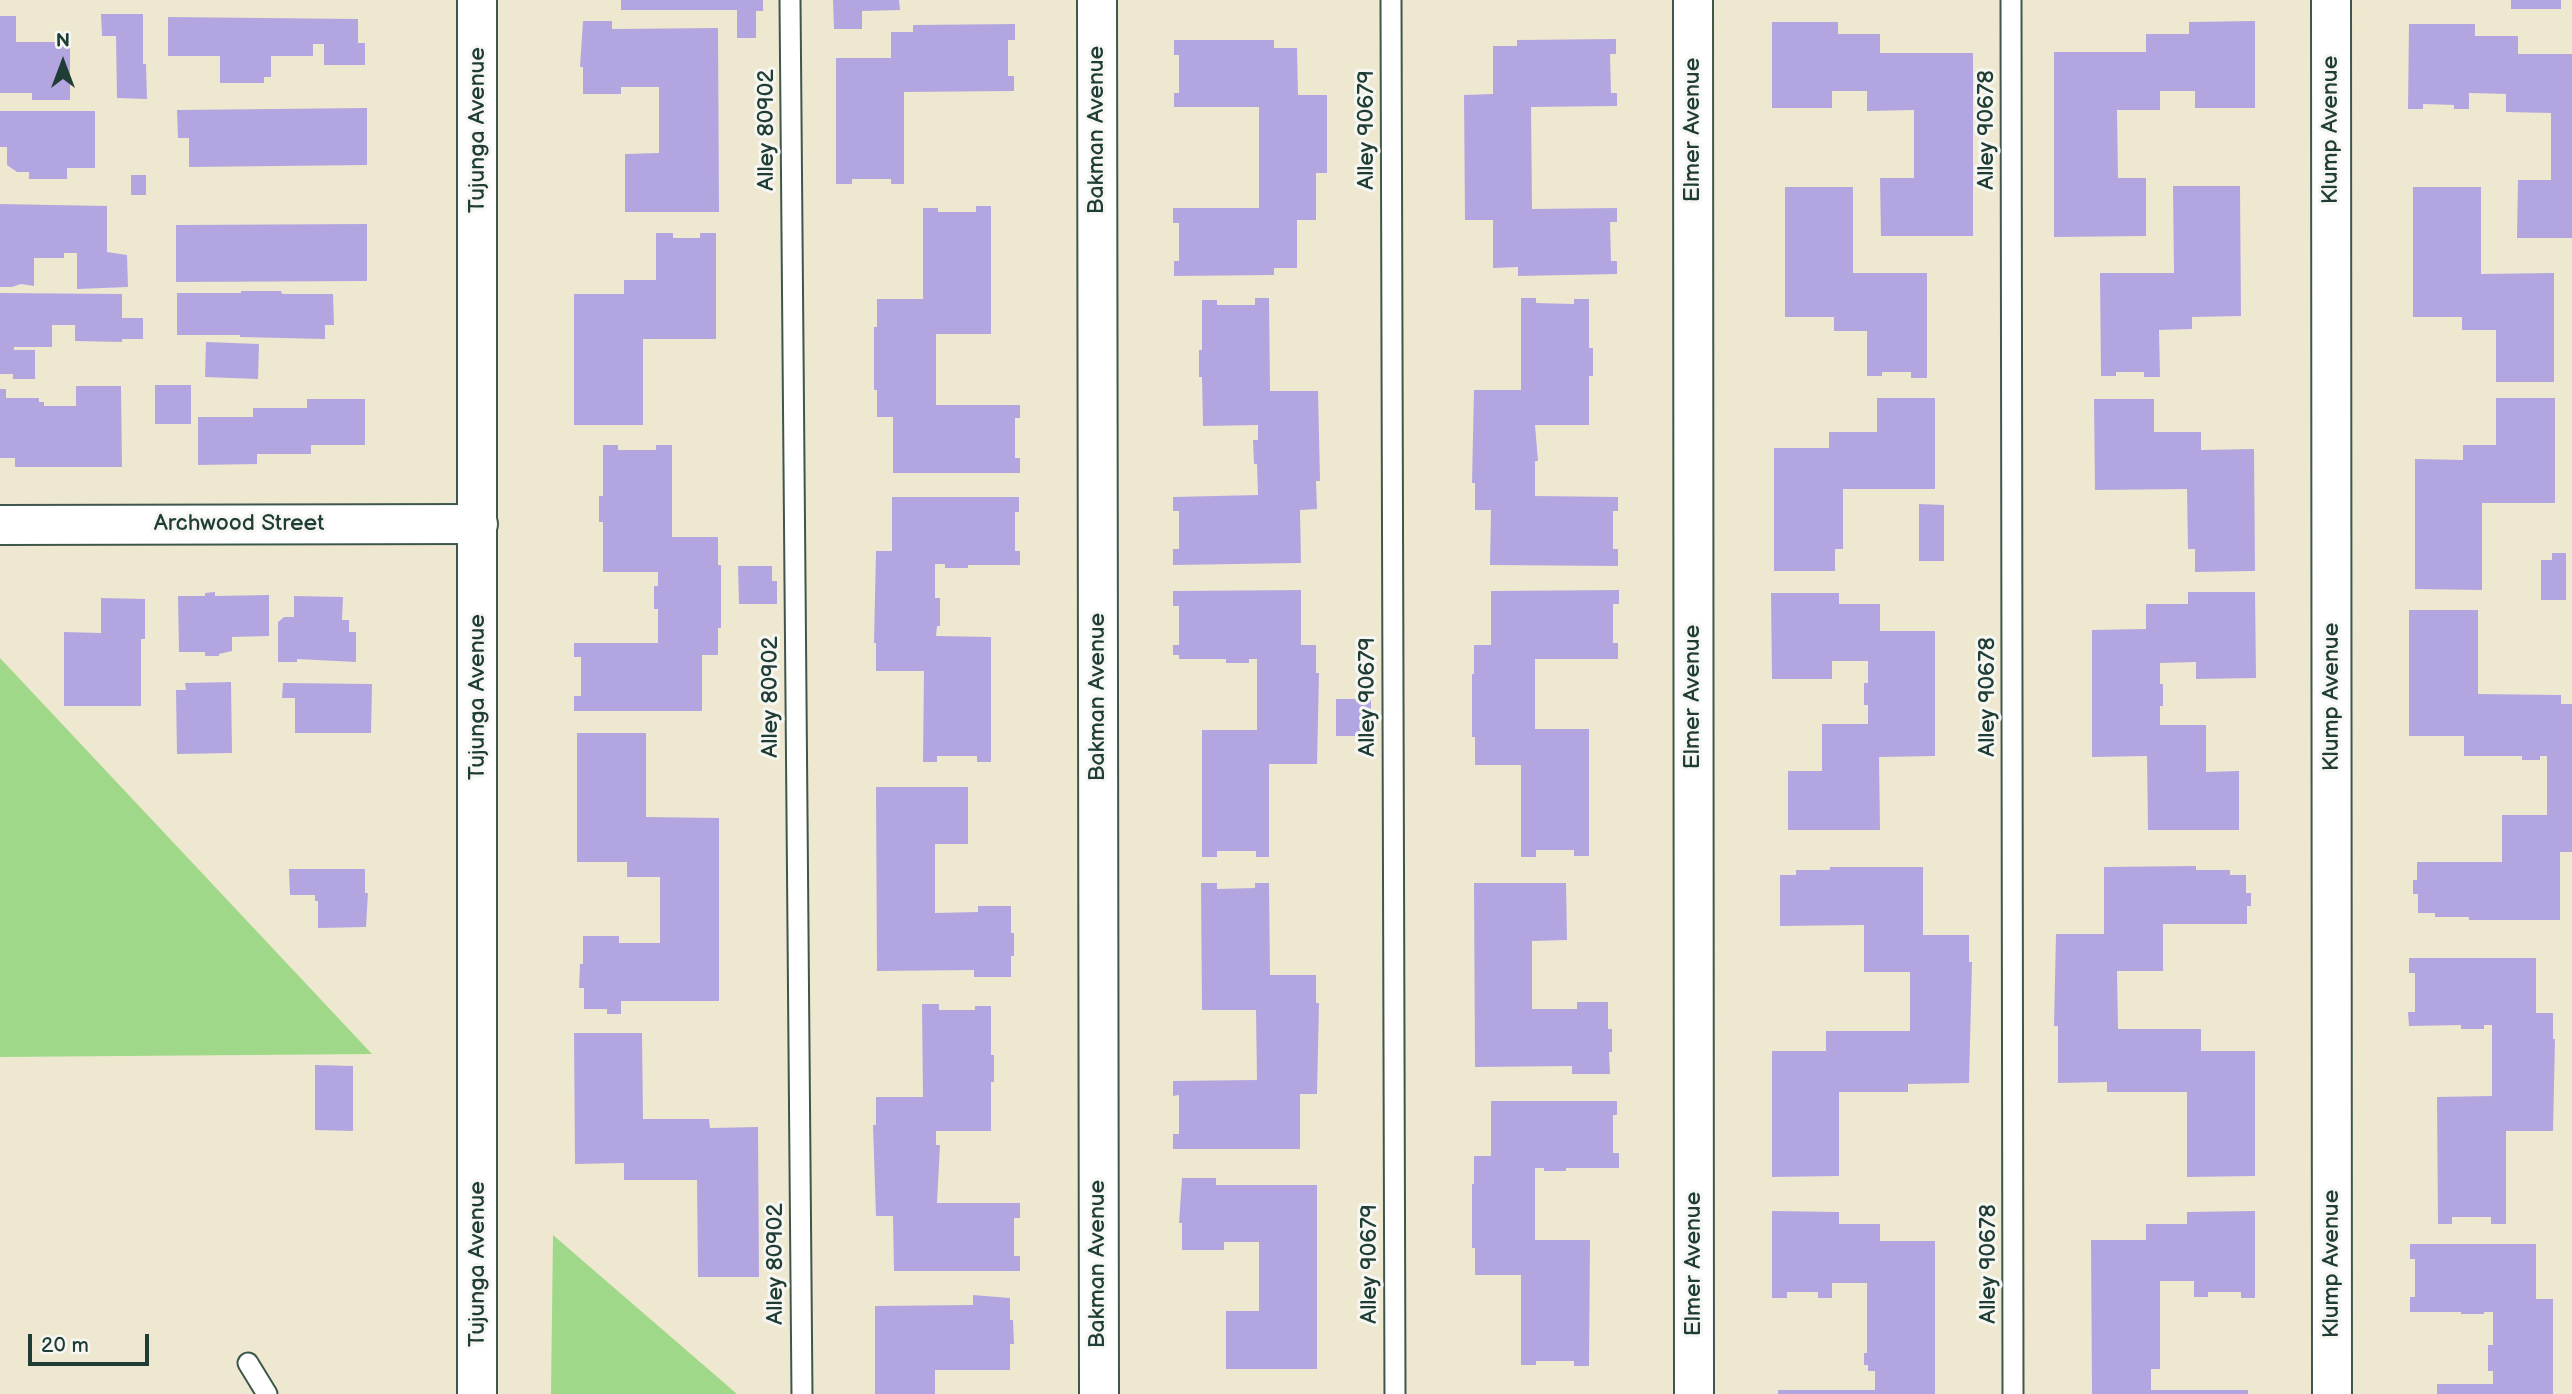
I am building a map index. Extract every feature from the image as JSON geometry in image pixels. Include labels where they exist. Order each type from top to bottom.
[{"type":"street","name":"Tujunga Avenue","points":[[477,0],[477,1394]]},
{"type":"street","name":"Bakman Avenue","points":[[1097,0],[1098,1394]]},
{"type":"street","name":"Elmer Avenue","points":[[1693,0],[1694,1394]]},
{"type":"street","name":"Klump Avenue","points":[[2331,0],[2332,1394]]},
{"type":"street","name":"Archwood Street","points":[[0,525],[478,524]]},
{"type":"lane","name":"Alley 80902","points":[[790,0],[802,1394]]},
{"type":"lane","name":"Alley 90679","points":[[1391,0],[1395,1394]]},
{"type":"lane","name":"Alley 90678","points":[[2011,0],[2013,1394]]},
{"type":"lane","points":[[248,1363],[267,1394]]},
{"type":"green space","points":[[0,658],[372,1054],[0,1057]]},
{"type":"green space","points":[[553,1235],[737,1394],[551,1394]]},
{"type":"building","points":[[621,0],[763,0],[763,11],[756,11],[756,38],[737,38],[737,10],[621,10]]},
{"type":"building","points":[[833,0],[899,0],[900,10],[862,11],[862,29],[834,29]]},
{"type":"building","points":[[2511,0],[2561,0],[2561,9],[2511,9]]},
{"type":"building","points":[[101,14],[143,14],[143,64],[146,64],[147,99],[117,98],[116,36],[102,36]]},
{"type":"building","points":[[0,16],[16,16],[16,42],[70,42],[70,100],[32,100],[32,93],[0,93]]},
{"type":"building","points":[[168,17],[358,19],[358,43],[365,43],[365,65],[324,65],[324,44],[313,44],[313,56],[271,56],[271,77],[264,77],[264,83],[220,83],[220,56],[168,56]]},
{"type":"building","points":[[583,21],[612,21],[612,29],[718,28],[719,212],[625,212],[625,154],[659,153],[659,87],[621,87],[621,94],[583,94],[583,67],[580,67]]},
{"type":"building","points":[[2255,21],[2255,108],[2195,108],[2195,91],[2160,91],[2160,110],[2117,110],[2118,178],[2146,178],[2146,236],[2054,237],[2054,52],[2146,52],[2146,34],[2189,34],[2189,22]]},
{"type":"building","points":[[1772,22],[1838,22],[1838,34],[1880,34],[1880,53],[1973,53],[1973,236],[1881,236],[1880,178],[1914,178],[1914,110],[1867,111],[1867,91],[1832,91],[1832,108],[1772,108]]},
{"type":"building","points":[[1015,24],[1015,40],[1008,40],[1008,76],[1014,76],[1014,91],[904,92],[904,184],[891,184],[891,179],[852,179],[852,184],[836,184],[836,58],[891,58],[891,32],[913,32],[913,25]]},
{"type":"building","points":[[2409,24],[2475,24],[2475,36],[2518,36],[2518,54],[2572,54],[2572,238],[2517,238],[2518,180],[2551,180],[2551,113],[2506,112],[2506,94],[2469,93],[2469,109],[2454,109],[2454,105],[2423,104],[2423,109],[2408,109]]},
{"type":"building","points":[[1616,39],[1616,54],[1610,54],[1611,93],[1617,93],[1617,106],[1531,107],[1532,209],[1617,208],[1617,222],[1610,222],[1611,261],[1617,261],[1617,274],[1518,276],[1518,267],[1493,268],[1493,220],[1465,220],[1464,95],[1493,94],[1493,46],[1517,46],[1517,40]]},
{"type":"building","points":[[1174,40],[1274,40],[1274,48],[1297,48],[1298,95],[1327,95],[1327,173],[1316,173],[1316,220],[1297,220],[1297,268],[1274,268],[1274,275],[1174,276],[1174,261],[1179,261],[1179,223],[1173,223],[1173,208],[1259,208],[1259,107],[1174,107],[1174,93],[1179,93],[1179,55],[1174,55]]},
{"type":"building","points":[[367,108],[367,165],[189,167],[189,138],[178,138],[177,110]]},
{"type":"building","points":[[0,111],[95,111],[95,168],[67,168],[67,179],[29,179],[29,172],[17,172],[7,165],[7,147],[0,147]]},
{"type":"building","points":[[131,175],[146,175],[146,195],[131,195]]},
{"type":"building","points":[[2173,186],[2240,186],[2241,316],[2192,317],[2192,329],[2159,330],[2160,377],[2144,377],[2144,372],[2116,372],[2116,376],[2101,376],[2100,273],[2174,273]]},
{"type":"building","points":[[1785,187],[1853,187],[1853,273],[1927,273],[1927,378],[1911,378],[1911,372],[1882,372],[1882,376],[1867,376],[1867,331],[1834,331],[1834,317],[1785,317]]},
{"type":"building","points":[[2413,187],[2481,187],[2481,274],[2554,273],[2554,382],[2496,382],[2496,330],[2462,330],[2462,317],[2413,317]]},
{"type":"building","points":[[0,204],[107,206],[107,252],[127,255],[128,287],[77,289],[77,253],[64,253],[64,258],[34,258],[34,286],[21,284],[0,287]]},
{"type":"building","points":[[976,206],[991,206],[991,334],[936,334],[936,405],[1020,405],[1020,418],[1015,418],[1015,458],[1020,458],[1020,473],[893,473],[893,417],[877,417],[877,390],[874,390],[877,299],[923,299],[923,208],[938,208],[938,212],[976,212]]},
{"type":"building","points":[[367,224],[367,281],[176,282],[176,225]]},
{"type":"building","points":[[656,233],[673,233],[673,238],[700,238],[700,233],[716,233],[716,339],[643,339],[643,425],[574,425],[574,294],[624,294],[624,280],[656,280]]},
{"type":"building","points":[[241,291],[333,294],[334,325],[325,325],[325,339],[177,335],[177,293]]},
{"type":"building","points":[[0,293],[122,294],[122,318],[143,318],[143,339],[122,339],[122,342],[75,341],[75,325],[52,325],[52,347],[14,347],[14,350],[35,350],[35,379],[13,379],[13,374],[0,374]]},
{"type":"building","points":[[1255,298],[1269,298],[1270,391],[1318,391],[1320,481],[1316,481],[1317,509],[1300,510],[1301,563],[1173,565],[1173,549],[1179,549],[1179,511],[1173,511],[1173,497],[1258,495],[1253,440],[1258,440],[1258,425],[1203,426],[1202,377],[1199,377],[1202,300],[1217,300],[1217,305],[1255,305]]},
{"type":"building","points":[[1521,298],[1536,298],[1536,303],[1574,304],[1574,299],[1589,299],[1589,348],[1593,348],[1593,376],[1589,376],[1589,425],[1535,425],[1538,461],[1535,461],[1535,496],[1618,497],[1618,511],[1613,511],[1613,549],[1618,549],[1618,566],[1490,565],[1491,510],[1475,510],[1475,483],[1472,483],[1474,390],[1521,390]]},
{"type":"building","points":[[206,342],[259,344],[258,379],[205,377]]},
{"type":"building","points":[[155,385],[191,385],[191,424],[155,424]]},
{"type":"building","points":[[76,386],[121,386],[122,467],[15,467],[15,458],[0,458],[0,389],[6,389],[6,398],[39,398],[39,402],[44,402],[44,406],[76,406]]},
{"type":"building","points":[[1877,398],[1935,398],[1935,489],[1843,489],[1843,549],[1835,549],[1835,571],[1774,571],[1774,448],[1829,448],[1829,432],[1877,432]]},
{"type":"building","points":[[2496,398],[2555,398],[2555,503],[2482,503],[2482,590],[2415,589],[2415,459],[2463,460],[2463,445],[2496,445]]},
{"type":"building","points":[[307,399],[365,399],[365,445],[311,445],[311,454],[257,454],[257,464],[198,465],[198,417],[253,417],[253,408],[307,408]]},
{"type":"building","points":[[2094,399],[2154,399],[2154,432],[2201,432],[2201,450],[2254,449],[2255,571],[2195,572],[2195,549],[2188,549],[2187,489],[2095,490]]},
{"type":"building","points":[[603,445],[618,445],[618,450],[656,450],[656,445],[672,445],[672,537],[718,537],[721,628],[718,628],[718,655],[702,655],[702,711],[574,711],[574,696],[581,696],[581,657],[574,657],[574,643],[658,643],[658,609],[654,609],[654,586],[658,586],[658,572],[603,572],[603,522],[599,522],[599,496],[603,496]]},
{"type":"building","points":[[892,497],[1019,497],[1019,512],[1015,512],[1015,551],[1020,551],[1020,565],[945,568],[945,564],[935,564],[935,598],[940,598],[940,626],[937,626],[936,636],[991,637],[991,762],[977,762],[977,756],[937,756],[937,762],[923,762],[924,671],[876,671],[876,551],[892,551]]},
{"type":"building","points":[[1919,504],[1944,505],[1944,561],[1919,561]]},
{"type":"building","points":[[2552,553],[2566,553],[2566,600],[2541,600],[2541,560],[2552,560]]},
{"type":"building","points":[[738,566],[772,566],[772,581],[777,581],[777,604],[739,604]]},
{"type":"building","points":[[1301,590],[1301,645],[1316,645],[1316,673],[1319,673],[1317,764],[1269,764],[1269,857],[1256,857],[1256,851],[1217,851],[1217,857],[1202,857],[1202,730],[1257,730],[1257,659],[1249,659],[1249,663],[1226,663],[1226,659],[1179,659],[1179,655],[1173,655],[1173,645],[1179,645],[1179,606],[1173,606],[1173,591]]},
{"type":"building","points":[[1619,590],[1619,604],[1613,604],[1613,643],[1618,643],[1618,659],[1535,659],[1535,729],[1589,729],[1589,856],[1574,856],[1574,850],[1536,850],[1536,857],[1521,857],[1521,765],[1475,765],[1475,737],[1472,737],[1474,645],[1491,645],[1491,591]]},
{"type":"building","points":[[215,592],[215,596],[269,595],[269,636],[232,637],[232,651],[219,656],[205,656],[205,652],[179,652],[178,596],[205,596],[205,593]]},
{"type":"building","points":[[2188,592],[2255,592],[2256,678],[2196,679],[2196,662],[2160,663],[2163,706],[2160,706],[2160,725],[2206,725],[2206,772],[2239,771],[2239,830],[2148,830],[2147,756],[2092,757],[2092,630],[2146,629],[2146,604],[2188,604]]},
{"type":"building","points":[[1771,593],[1839,593],[1839,604],[1880,604],[1880,631],[1935,631],[1935,756],[1879,757],[1880,830],[1788,830],[1788,771],[1822,771],[1822,724],[1868,724],[1868,705],[1864,705],[1864,683],[1868,683],[1868,661],[1832,661],[1832,679],[1772,679]]},
{"type":"building","points":[[294,596],[343,597],[342,620],[349,620],[349,632],[356,632],[356,662],[297,659],[297,662],[278,662],[278,622],[284,617],[294,617]]},
{"type":"building","points":[[101,598],[145,599],[145,639],[141,639],[141,706],[64,706],[64,632],[101,633]]},
{"type":"building","points":[[2409,610],[2478,610],[2478,694],[2561,695],[2561,704],[2572,704],[2572,852],[2560,852],[2560,920],[2469,920],[2469,917],[2435,917],[2435,913],[2418,913],[2418,894],[2413,894],[2413,880],[2417,880],[2417,862],[2502,862],[2502,815],[2547,815],[2547,756],[2540,756],[2540,760],[2522,760],[2522,756],[2464,756],[2464,736],[2409,736]]},
{"type":"building","points":[[231,682],[232,753],[177,754],[176,690],[186,690],[185,683]]},
{"type":"building","points":[[283,683],[372,684],[371,733],[295,733],[295,698],[282,698]]},
{"type":"building","points":[[1336,699],[1371,699],[1371,715],[1375,715],[1375,736],[1336,736]]},
{"type":"building","points":[[577,733],[646,733],[646,817],[719,818],[719,1001],[621,1001],[621,1014],[607,1014],[607,1009],[584,1009],[584,988],[579,988],[580,964],[583,964],[583,936],[619,936],[619,943],[660,943],[660,877],[627,877],[627,862],[577,862]]},
{"type":"building","points":[[876,787],[968,787],[968,844],[935,844],[935,913],[978,912],[978,906],[1011,906],[1014,956],[1011,956],[1011,977],[974,977],[974,970],[877,971]]},
{"type":"building","points":[[2196,866],[2196,870],[2230,870],[2230,875],[2246,875],[2246,893],[2251,893],[2251,906],[2247,906],[2247,924],[2163,924],[2163,971],[2117,971],[2118,1029],[2201,1029],[2201,1051],[2255,1051],[2255,1176],[2187,1177],[2187,1092],[2107,1092],[2107,1082],[2058,1083],[2058,1026],[2054,1026],[2056,934],[2104,934],[2104,867]]},
{"type":"building","points":[[1830,867],[1923,867],[1923,935],[1969,935],[1969,962],[1972,962],[1969,1083],[1908,1084],[1908,1092],[1839,1092],[1839,1176],[1772,1177],[1772,1051],[1826,1051],[1826,1031],[1910,1031],[1910,972],[1864,972],[1864,925],[1780,926],[1780,875],[1796,875],[1796,870],[1830,870]]},
{"type":"building","points":[[289,869],[365,869],[365,893],[368,893],[366,927],[318,928],[318,901],[315,901],[315,895],[290,895]]},
{"type":"building","points":[[1201,883],[1217,883],[1217,889],[1255,888],[1255,883],[1269,883],[1270,975],[1316,975],[1316,1003],[1319,1003],[1317,1094],[1300,1094],[1300,1149],[1173,1149],[1173,1134],[1179,1134],[1179,1095],[1173,1096],[1173,1081],[1257,1080],[1256,1010],[1202,1010]]},
{"type":"building","points":[[1474,883],[1566,883],[1567,940],[1532,941],[1532,1009],[1577,1009],[1577,1002],[1608,1002],[1608,1029],[1612,1029],[1610,1074],[1572,1074],[1572,1066],[1475,1067]]},
{"type":"building","points":[[2409,958],[2536,958],[2536,1013],[2553,1013],[2553,1131],[2506,1131],[2506,1224],[2491,1224],[2491,1217],[2452,1217],[2452,1224],[2438,1224],[2437,1097],[2492,1096],[2492,1025],[2484,1025],[2484,1029],[2461,1029],[2461,1025],[2409,1026],[2408,1012],[2415,1012],[2415,973],[2409,973]]},
{"type":"building","points":[[922,1004],[939,1004],[939,1010],[975,1010],[975,1006],[991,1006],[994,1082],[991,1082],[991,1131],[936,1131],[936,1145],[940,1145],[937,1203],[1020,1203],[1020,1218],[1014,1218],[1014,1256],[1020,1256],[1020,1271],[894,1271],[893,1216],[876,1216],[873,1125],[876,1125],[876,1097],[923,1097]]},
{"type":"building","points":[[574,1033],[642,1033],[643,1119],[709,1119],[710,1128],[758,1127],[759,1277],[698,1277],[697,1180],[624,1180],[624,1163],[575,1164]]},
{"type":"building","points":[[315,1065],[353,1066],[353,1131],[315,1130]]},
{"type":"building","points":[[1491,1101],[1617,1101],[1617,1115],[1613,1115],[1613,1153],[1619,1153],[1619,1168],[1566,1168],[1566,1171],[1544,1171],[1544,1168],[1535,1168],[1535,1240],[1590,1240],[1589,1366],[1574,1366],[1574,1361],[1536,1361],[1536,1365],[1521,1365],[1521,1275],[1475,1275],[1475,1248],[1472,1248],[1474,1156],[1491,1156]]},
{"type":"building","points":[[1182,1178],[1216,1178],[1216,1185],[1317,1185],[1317,1369],[1226,1369],[1226,1311],[1259,1311],[1259,1242],[1224,1242],[1224,1250],[1182,1250],[1182,1223],[1179,1223]]},
{"type":"building","points":[[1772,1211],[1839,1212],[1839,1224],[1880,1224],[1880,1241],[1935,1241],[1935,1394],[1778,1394],[1778,1390],[1875,1390],[1875,1371],[1868,1371],[1868,1365],[1864,1365],[1864,1353],[1867,1353],[1867,1283],[1832,1283],[1832,1298],[1818,1298],[1818,1292],[1787,1292],[1787,1298],[1772,1298]]},
{"type":"building","points":[[2255,1211],[2255,1298],[2241,1298],[2241,1292],[2208,1292],[2208,1297],[2194,1297],[2194,1281],[2160,1281],[2160,1369],[2151,1369],[2151,1390],[2248,1390],[2248,1394],[2092,1394],[2091,1240],[2146,1240],[2146,1224],[2187,1224],[2187,1212]]},
{"type":"building","points":[[2410,1244],[2536,1244],[2536,1299],[2553,1299],[2553,1394],[2437,1394],[2437,1384],[2493,1384],[2493,1371],[2488,1371],[2488,1345],[2493,1345],[2493,1312],[2410,1312],[2410,1297],[2415,1297],[2415,1259],[2410,1259]]},
{"type":"building","points":[[973,1295],[1010,1298],[1014,1344],[1010,1344],[1010,1370],[935,1370],[935,1394],[875,1394],[875,1306],[973,1305]]}]
